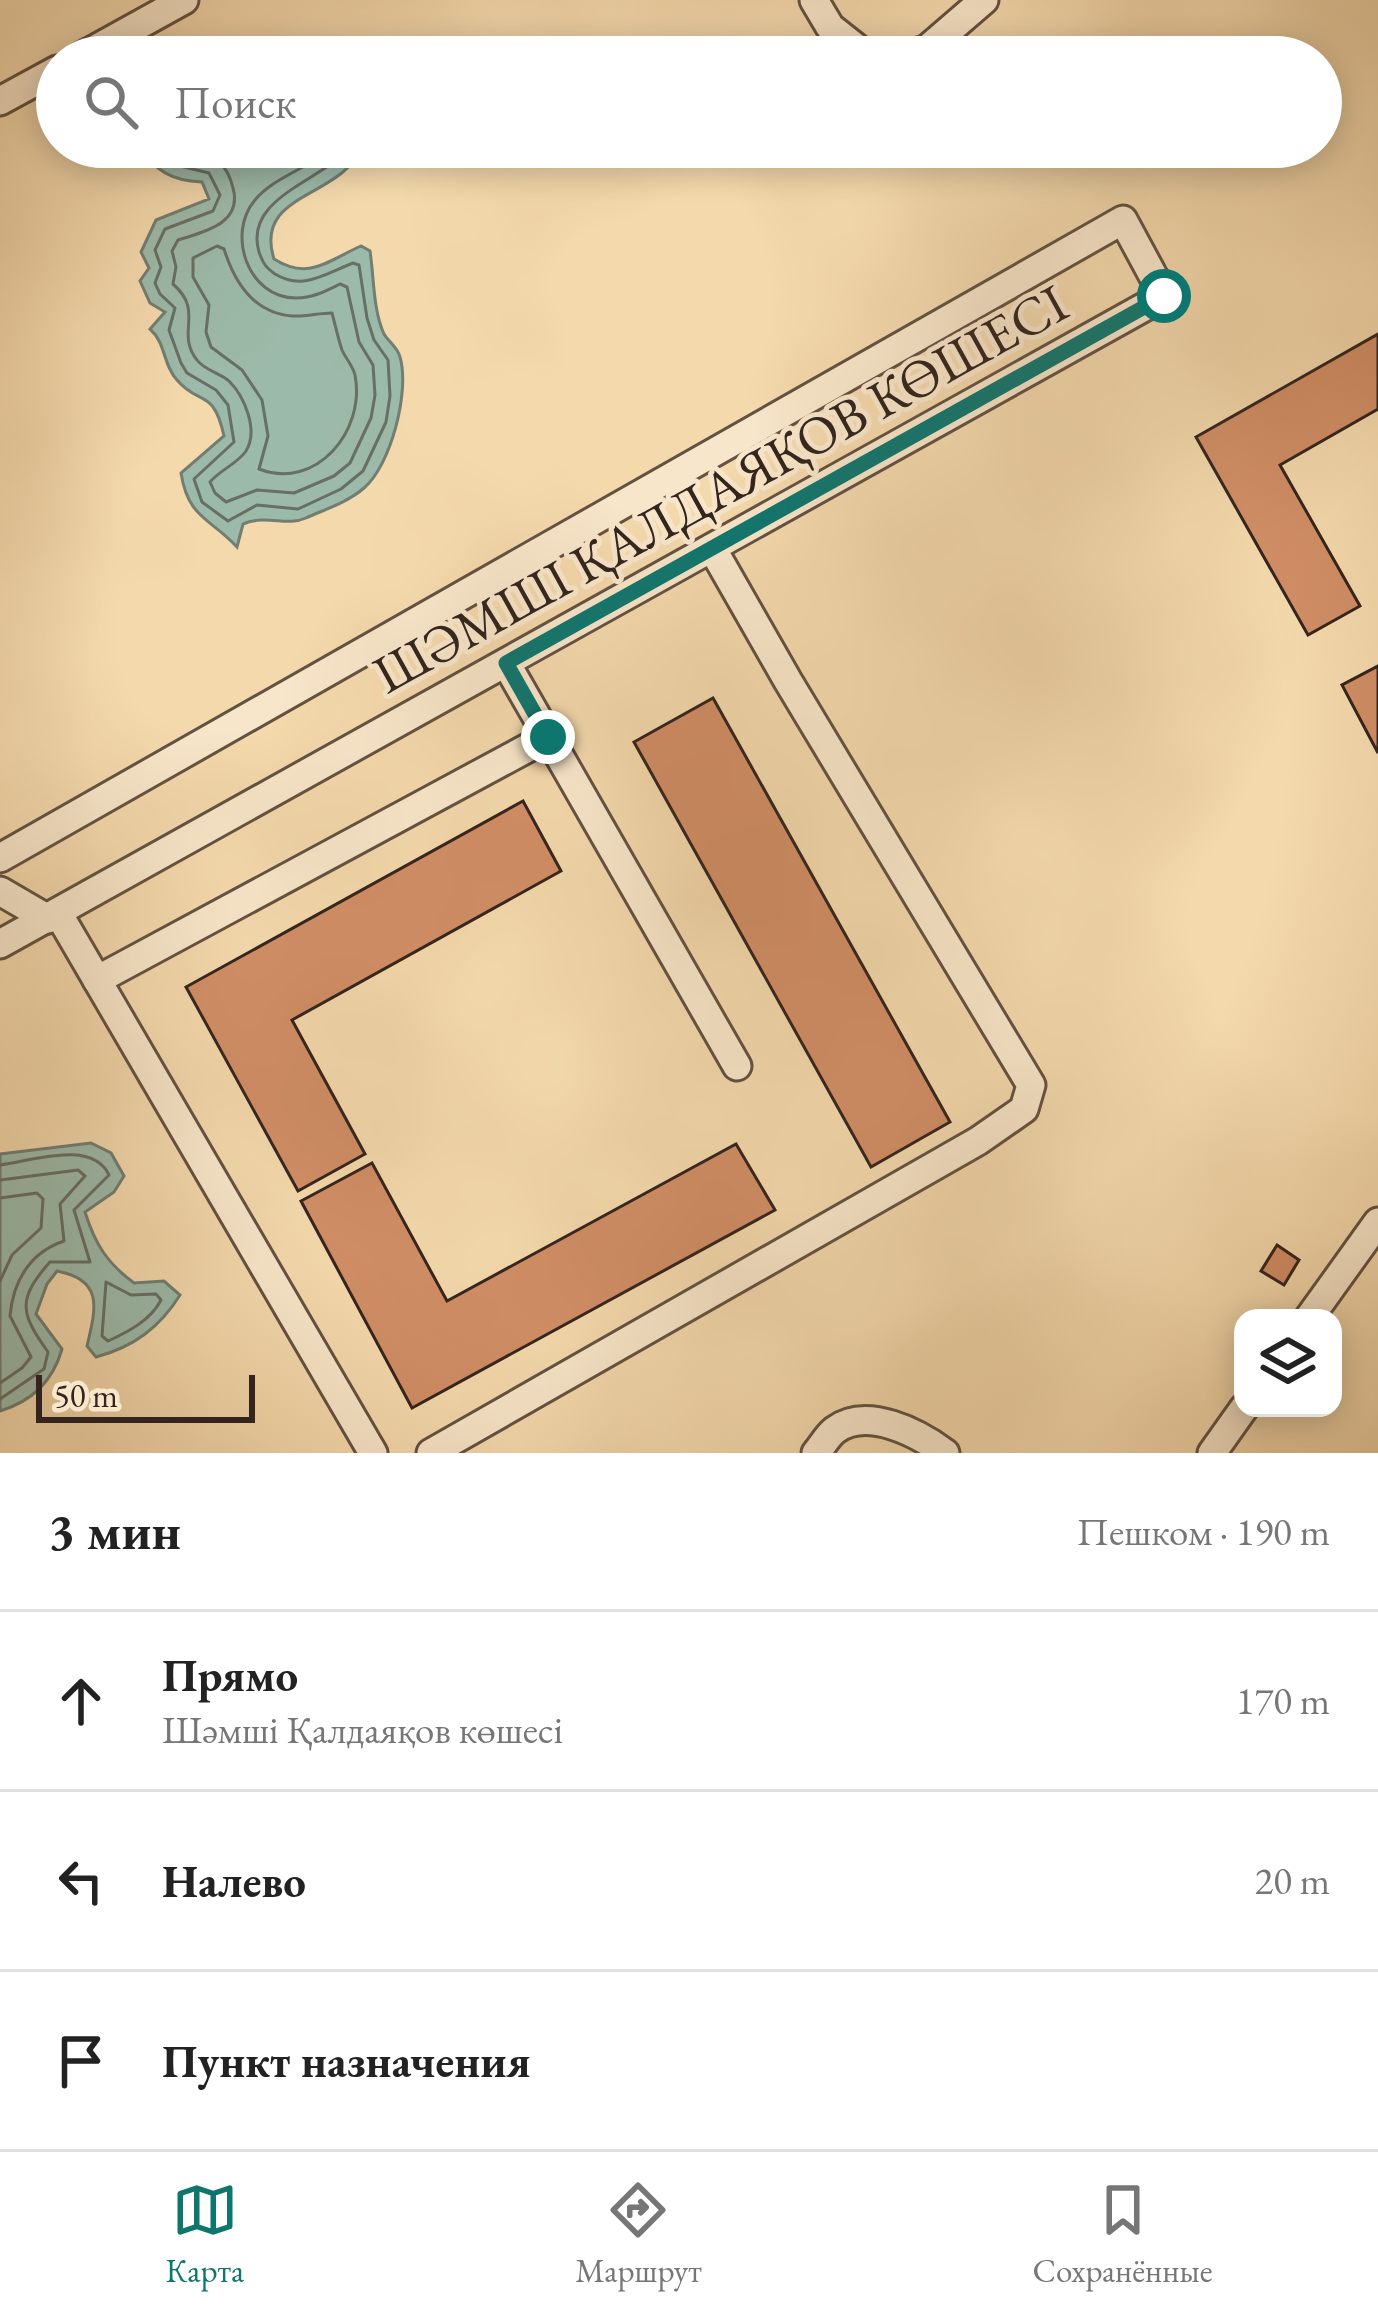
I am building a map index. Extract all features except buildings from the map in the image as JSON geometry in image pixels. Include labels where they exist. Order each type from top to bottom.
[{"type":"street","points":[[119,36],[184,0]]},
{"type":"street","points":[[814,0],[830,27],[841,36]]},
{"type":"street","points":[[942,36],[983,0]]},
{"type":"street","points":[[0,101],[36,81]]},
{"type":"street","name":"ШӘМШІ ҚАЛДАЯҚОВ КӨШЕСІ","points":[[0,858],[1123,220],[1164,296],[0,944]]},
{"type":"street","points":[[430,1453],[978,1141],[1024,1109],[1031,1084],[712,548]]},
{"type":"street","points":[[506,663],[736,1066]]},
{"type":"street","points":[[97,980],[548,737]]},
{"type":"street","points":[[0,891],[53,916],[97,980],[373,1453]]},
{"type":"street","points":[[1315,1309],[1378,1222]]},
{"type":"street","points":[[1212,1453],[1238,1417]]},
{"type":"street","points":[[816,1453],[837,1428],[868,1420],[920,1434],[945,1453]]},
{"type":"water","points":[[159,168],[346,168],[287,208],[276,221],[271,237],[274,259],[308,269],[361,246],[370,251],[380,325],[399,354],[402,389],[396,427],[374,477],[358,493],[299,520],[243,524],[237,547],[195,509],[184,488],[181,473],[224,436],[210,404],[172,374],[150,329],[165,312],[150,303],[140,281],[149,268],[141,252],[156,220],[209,199],[202,182]]},
{"type":"water","points":[[91,1143],[111,1153],[124,1176],[114,1192],[85,1212],[98,1243],[134,1283],[164,1281],[180,1295],[145,1334],[96,1357],[87,1346],[94,1308],[90,1289],[72,1275],[57,1271],[36,1314],[62,1349],[58,1360],[40,1388],[0,1411],[0,1154]]},
{"type":"route","points":[[548,737],[506,663],[1164,296]]}]
